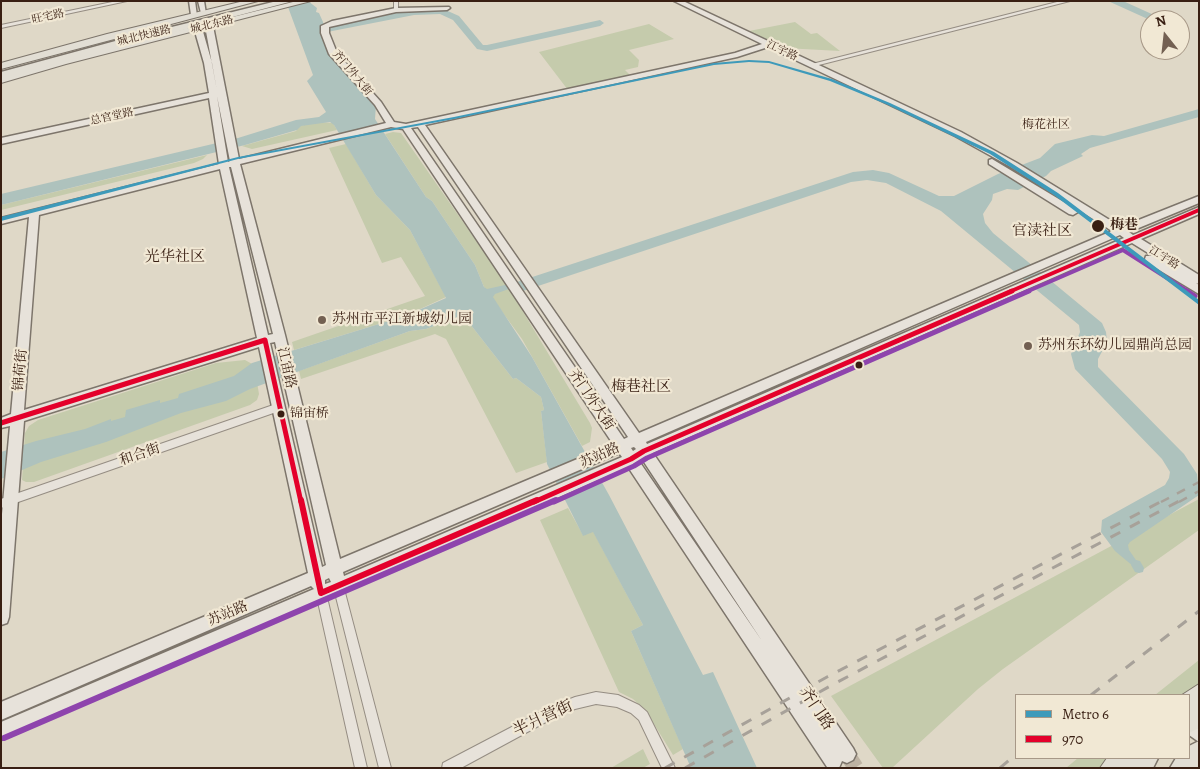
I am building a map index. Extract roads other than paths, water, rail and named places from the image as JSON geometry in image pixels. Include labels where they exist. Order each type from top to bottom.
[{"type":"highway","points":[[63,62],[262,1]]},
{"type":"highway","points":[[27,59],[202,20],[300,1]]},
{"type":"highway","name":"城北快速路","points":[[1,71],[202,20],[280,3]]},
{"type":"highway","name":"城北快速路","points":[[1,75],[202,20]]},
{"type":"highway","points":[[1182,768],[1199,753]]},
{"type":"highway","points":[[1134,768],[1145,759]]},
{"type":"main road","name":"江宙路","points":[[192,1],[202,20],[223,93],[232,150],[230,165],[274,385],[321,593]]},
{"type":"main road","name":"江宙路","points":[[201,1],[202,20],[222,152],[230,165],[279,336],[338,586]]},
{"type":"main road","name":"城北东路","points":[[202,20],[254,1]]},
{"type":"main road","points":[[280,3],[306,1]]},
{"type":"main road","name":"江宇路","points":[[677,1],[931,129],[1199,280]]},
{"type":"main road","points":[[396,10],[447,8]]},
{"type":"main road","name":"齐门外大街","points":[[387,125],[378,104],[333,54],[328,26],[396,10]]},
{"type":"main road","points":[[1,221],[387,125],[406,127],[737,55],[763,46]]},
{"type":"main road","name":"江宇路","points":[[763,46],[811,65],[931,121],[1014,165],[1116,233]]},
{"type":"main road","points":[[1,66],[27,59]]},
{"type":"main road","points":[[1,80],[63,62]]},
{"type":"main road","name":"总官堂路","points":[[1,141],[223,93]]},
{"type":"main road","name":"齐门外大街","points":[[420,124],[522,274],[530,298]]},
{"type":"main road","name":"齐门外大街","points":[[406,127],[510,278],[530,298],[780,669]]},
{"type":"main road","name":"苏站路","points":[[1018,283],[1044,266],[1116,233],[1199,199]]},
{"type":"main road","name":"苏站路","points":[[1,711],[600,456],[633,449],[1018,283],[1054,273],[1199,210]]},
{"type":"main road","name":"锦荷街","points":[[1,617],[6,502],[13,481],[34,213]]},
{"type":"main road","name":"江宇路","points":[[1128,240],[1199,290]]},
{"type":"main road","points":[[1,414],[18,413],[279,336]]},
{"type":"main road","points":[[1,423],[18,413]]},
{"type":"main road","name":"苏站路","points":[[1,730],[609,469],[633,449]]},
{"type":"main road","name":"齐门路","points":[[780,669],[840,758]]},
{"type":"main road","points":[[1190,723],[1199,733]]},
{"type":"main road","points":[[1110,768],[1121,759]]},
{"type":"street","name":"旺宅路","points":[[1,27],[125,1]]},
{"type":"street","points":[[396,1],[396,10]]},
{"type":"street","points":[[811,65],[1068,1]]},
{"type":"street","name":"和合街","points":[[6,502],[279,407]]},
{"type":"street","name":"江宙路","points":[[338,586],[385,768]]},
{"type":"street","name":"江宙路","points":[[321,593],[361,768]]},
{"type":"street","name":"半爿营街","points":[[448,768],[554,711],[596,698],[618,701],[635,709],[643,716],[669,768]]},
{"type":"waterway","points":[[317,31],[414,12],[441,11],[456,18],[480,47],[487,48],[600,23]]},
{"type":"waterway","points":[[1136,565],[1139,568]]},
{"type":"tunnel","points":[[847,754],[856,768]]},
{"type":"railway","points":[[1161,502],[1199,482]]},
{"type":"railway","points":[[1179,502],[1199,491]]},
{"type":"railway","points":[[665,768],[827,677],[1164,500]]},
{"type":"railway","points":[[685,768],[832,685],[1181,500]]},
{"type":"railway","points":[[1092,694],[1199,611]]},
{"type":"railway","points":[[1000,768],[1015,755]]},
{"type":"metro line","name":"6","points":[[1,219],[238,158],[454,118],[714,64],[749,61],[769,62],[831,80],[889,104],[992,153],[1056,194],[1199,303]]},
{"type":"place","name":"梅巷","points":[[1098,226]]},
{"type":"place","name":"苏州市平江新城幼儿园","points":[[322,320]]},
{"type":"place","name":"苏州东环幼儿园鼎尚总园","points":[[1028,346]]},
{"type":"place","name":"锦宙桥","points":[[281,414]]},
{"type":"district","name":"梅花社区","points":[[1046,125]]},
{"type":"district","name":"官渎社区","points":[[1042,231]]},
{"type":"district","name":"光华社区","points":[[175,257]]},
{"type":"district","name":"梅巷社区","points":[[641,387]]}]
